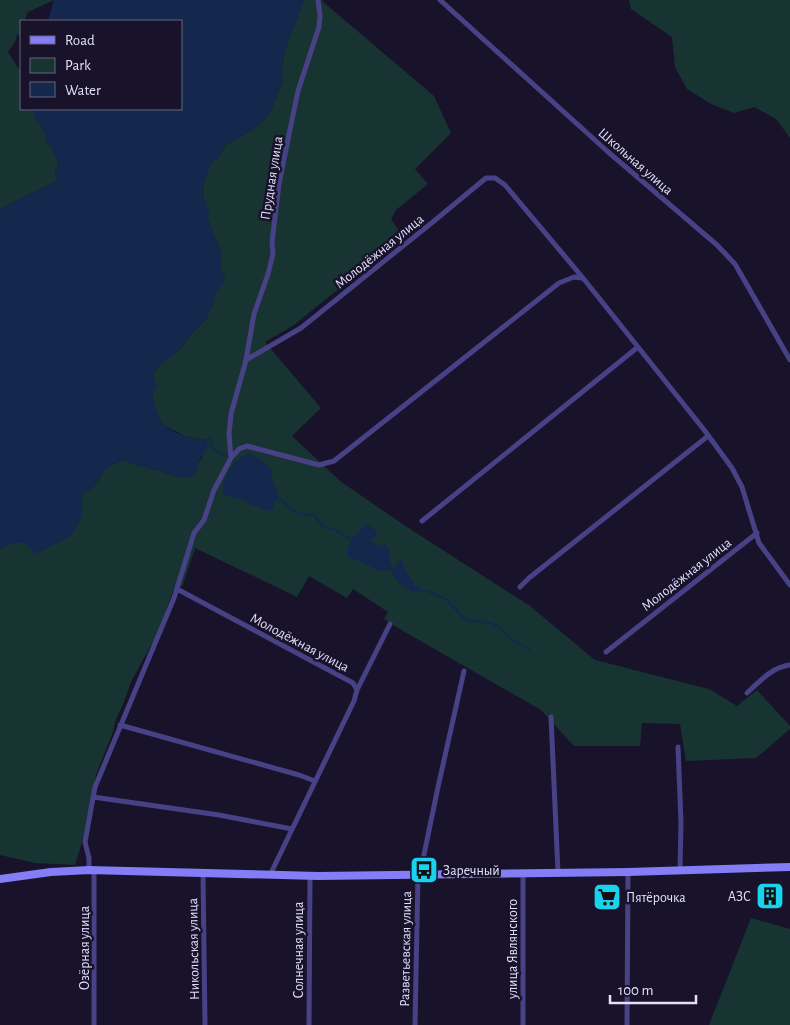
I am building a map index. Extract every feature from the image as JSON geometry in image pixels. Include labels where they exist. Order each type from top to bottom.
[{"type":"street","name":"Прудная улица","points":[[246,360],[254,314],[273,254],[272,242],[279,184],[295,107],[319,27],[318,0]]},
{"type":"street","name":"Школьная улица","points":[[440,0],[735,264],[790,360]]},
{"type":"street","name":"Молодёжная улица","points":[[246,360],[301,328],[486,178],[495,178],[505,185],[583,278],[732,468],[742,487],[757,533],[758,543],[790,585]]},
{"type":"street","points":[[292,829],[219,815],[93,797],[95,786],[177,588],[194,534],[204,520],[214,490],[231,458],[239,449],[247,446],[319,464],[334,460],[559,283],[574,277],[583,278]]},
{"type":"street","points":[[422,521],[638,347]]},
{"type":"street","points":[[231,458],[229,434],[231,414],[246,360]]},
{"type":"street","points":[[520,587],[708,436]]},
{"type":"street","name":"Молодёжная улица","points":[[606,652],[757,533]]},
{"type":"street","name":"Молодёжная улица","points":[[177,588],[353,683],[357,690]]},
{"type":"street","name":"Молодёжная улица","points":[[270,875],[390,624]]},
{"type":"street","points":[[747,693],[780,666],[790,665]]},
{"type":"street","name":"Разветьевская улица","points":[[415,1025],[419,874],[464,671]]},
{"type":"street","points":[[551,717],[558,872]]},
{"type":"street","points":[[120,725],[315,781]]},
{"type":"street","points":[[678,747],[681,822],[680,870]]},
{"type":"street","name":"Озёрная улица","points":[[93,797],[85,842],[92,871],[94,1025]]},
{"type":"street","points":[[0,879],[51,872],[92,871],[310,876],[628,872],[790,867]]},
{"type":"street","points":[[627,1025],[628,872]]},
{"type":"street","name":"улица Являнского","points":[[523,873],[523,1025]]},
{"type":"street","name":"Никольская улица","points":[[203,874],[205,1025]]},
{"type":"street","name":"Солнечная улица","points":[[309,1025],[310,876]]},
{"type":"green space","points":[[0,0],[54,0],[28,12],[24,20],[20,20],[20,35],[17,35],[8,52],[20,70],[20,110],[34,110],[45,134],[45,140],[57,160],[58,168],[55,170],[57,181],[0,209]]},
{"type":"green space","points":[[304,0],[323,0],[434,96],[451,133],[415,169],[428,184],[396,210],[391,219],[403,237],[294,325],[265,342],[321,408],[292,436],[340,481],[407,527],[530,606],[595,660],[709,689],[737,706],[757,690],[790,726],[790,729],[756,758],[686,761],[680,724],[642,723],[640,746],[574,746],[541,710],[384,619],[388,612],[353,589],[347,598],[309,576],[297,597],[195,548],[182,587],[175,585],[157,637],[131,682],[115,722],[96,775],[83,839],[75,865],[35,863],[0,855],[0,549],[12,543],[24,543],[81,518],[82,495],[94,486],[105,469],[121,460],[184,478],[196,472],[198,462],[202,458],[205,440],[187,437],[163,425],[154,408],[153,374],[158,366],[180,349],[206,319],[215,293],[225,276],[220,270],[221,253],[207,217],[209,214],[204,200],[204,182],[211,163],[220,156],[225,145],[254,129],[264,120],[272,108],[283,80],[281,69],[288,41]]},
{"type":"green space","points":[[629,0],[790,0],[790,138],[776,119],[754,107],[734,113],[711,104],[687,89],[675,67],[672,37],[631,9]]},
{"type":"green space","points":[[751,918],[790,929],[790,1025],[709,1025]]},
{"type":"water","points":[[54,0],[304,0],[288,41],[281,69],[283,80],[272,108],[264,120],[254,129],[225,145],[220,156],[211,163],[204,182],[204,200],[210,214],[207,217],[221,253],[220,270],[225,276],[224,283],[215,293],[206,319],[180,349],[158,366],[153,374],[157,387],[152,391],[153,400],[161,421],[172,431],[207,442],[208,446],[198,462],[196,472],[190,477],[184,478],[121,460],[105,469],[94,486],[82,495],[81,518],[72,536],[36,554],[24,543],[12,543],[0,549],[0,209],[57,181],[55,170],[58,168],[58,164],[56,157],[53,149],[45,140],[45,134],[39,122],[35,120],[34,110],[182,110],[182,20],[48,20]]},
{"type":"water","points":[[249,453],[263,461],[272,471],[271,477],[278,494],[273,509],[269,511],[249,504],[244,500],[223,495],[224,483],[229,470],[238,460]]},
{"type":"water","points":[[367,524],[377,533],[377,537],[371,538],[371,541],[379,547],[383,543],[390,549],[389,558],[392,567],[394,568],[401,559],[414,586],[419,588],[417,592],[414,593],[400,584],[391,573],[392,570],[381,571],[347,556],[349,546],[356,534]]},
{"type":"waterway","points":[[205,440],[210,439],[213,450],[235,462]]},
{"type":"waterway","points":[[276,499],[281,499],[292,510],[301,514],[314,515],[323,527],[334,529],[352,540]]},
{"type":"waterway","points":[[418,590],[428,591],[447,600],[466,620],[490,623],[499,627],[514,641],[530,650]]},
{"type":"place","name":"Заречный","points":[[424,870]]},
{"type":"place","name":"АЗС","points":[[770,896]]},
{"type":"place","name":"Пятёрочка","points":[[607,897]]}]
